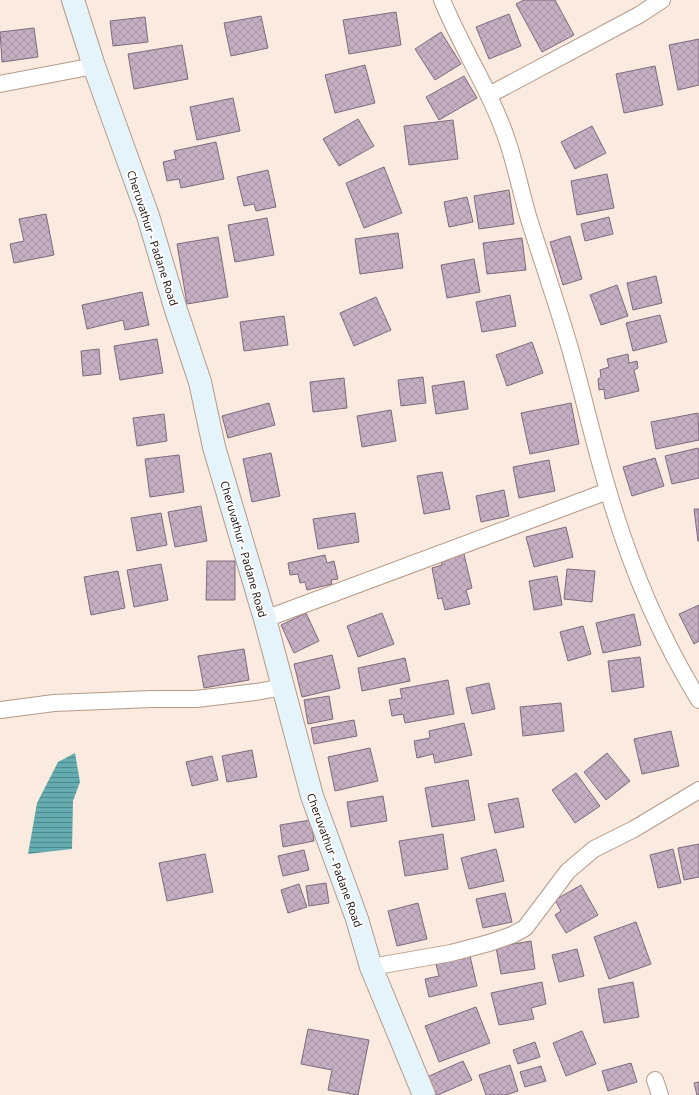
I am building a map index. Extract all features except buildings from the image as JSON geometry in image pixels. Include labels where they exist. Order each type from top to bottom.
[{"type":"main road","name":"Cheruvathur - Padane Road","points":[[73,0],[94,66],[148,216],[176,310],[200,382],[214,447],[265,619],[312,796],[357,919],[371,967],[424,1095]]},
{"type":"street","points":[[442,0],[452,24],[490,95],[508,142],[528,215],[570,350],[608,491],[636,571],[654,615],[699,700]]},
{"type":"street","points":[[490,95],[639,15],[662,0]]},
{"type":"street","points":[[0,84],[94,66]]},
{"type":"street","points":[[265,619],[608,491]]},
{"type":"street","points":[[0,710],[54,703],[152,699],[196,699],[256,692],[283,687]]},
{"type":"street","points":[[371,967],[451,953],[490,943],[512,935],[525,928],[568,871],[594,848],[634,829],[699,790]]},
{"type":"water","points":[[75,753],[80,782],[73,801],[72,849],[28,854],[37,803],[58,762]]}]
